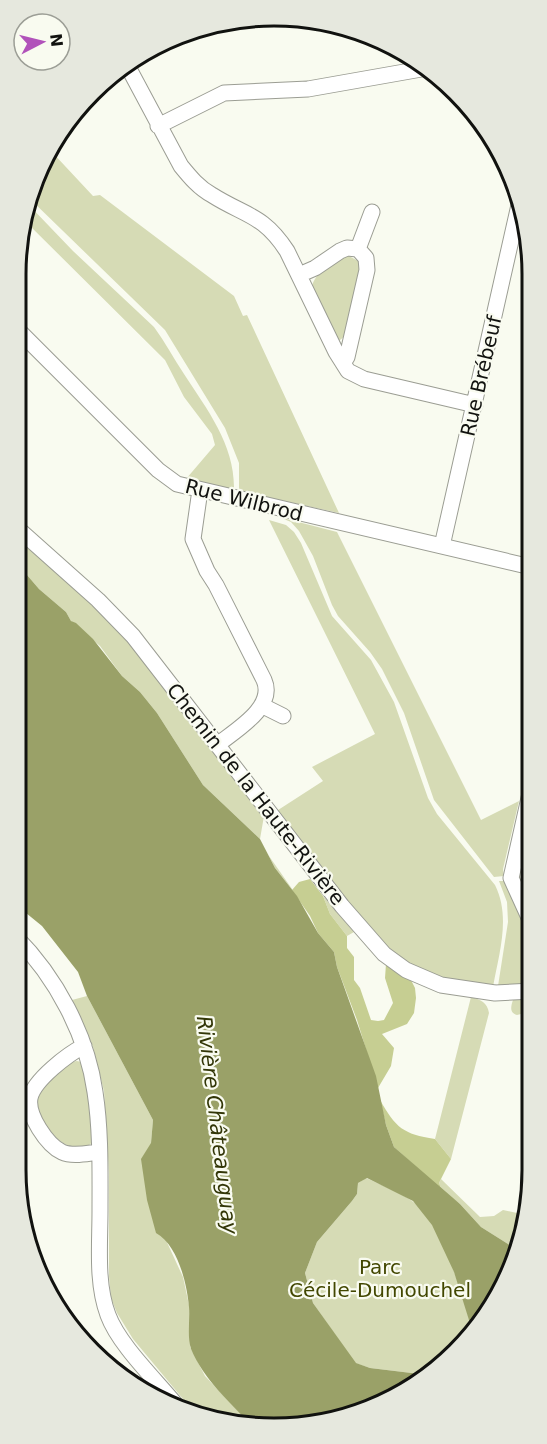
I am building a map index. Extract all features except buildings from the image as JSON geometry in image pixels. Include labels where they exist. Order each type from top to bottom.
[{"type":"street","points":[[158,126],[224,93],[308,89],[415,70]]},
{"type":"street","points":[[130,71],[158,126],[189,177],[212,195],[250,214],[264,224],[279,240],[343,363],[353,375],[475,405]]},
{"type":"street","points":[[358,249],[372,212]]},
{"type":"street","name":"Rue Brébeuf","points":[[442,546],[517,226]]},
{"type":"street","points":[[299,275],[347,248],[358,249],[366,258],[367,270],[347,357],[343,363]]},
{"type":"street","name":"Rue Wilbrod","points":[[26,338],[163,476],[177,484],[522,565]]},
{"type":"street","points":[[200,490],[193,539],[207,571],[266,684],[267,696],[263,706],[217,745]]},
{"type":"street","name":"Chemin de la Haute-Rivière","points":[[26,536],[122,624],[354,921],[394,964],[427,980],[454,988],[500,994],[522,992]]},
{"type":"street","points":[[263,706],[283,716]]},
{"type":"street","points":[[522,831],[512,878],[522,901]]},
{"type":"street","points":[[26,948],[49,978],[68,1011],[84,1046],[96,1094],[100,1277],[105,1306],[120,1337],[168,1395]]},
{"type":"street","points":[[84,1046],[62,1060],[42,1080],[32,1094],[31,1112],[40,1131],[56,1148],[70,1154],[99,1152]]},
{"type":"green space","points":[[55,156],[93,196],[100,195],[234,296],[243,316],[247,315],[339,513],[239,491],[239,463],[225,428],[165,330],[36,204]]},
{"type":"green space","points":[[34,210],[73,251],[154,327],[202,401],[225,443],[230,458],[234,490],[186,479],[215,445],[212,434],[184,397],[165,360],[30,226]]},
{"type":"green space","points":[[349,256],[358,261],[360,271],[345,336],[337,340],[312,287],[316,277],[326,267],[338,259]]},
{"type":"green space","points":[[279,517],[337,532],[481,820],[519,801],[503,869],[504,876],[494,877],[434,800],[404,713],[382,669],[338,616],[313,556],[299,531],[291,522]]},
{"type":"green space","points":[[269,520],[286,525],[301,543],[332,616],[371,660],[394,702],[428,798],[437,814],[495,885],[500,897],[503,922],[493,987],[431,975],[410,967],[379,941],[275,812],[323,781],[312,767],[375,734]]},
{"type":"green space","points":[[26,544],[132,645],[264,816],[260,839],[203,785],[157,713],[140,692],[122,676],[100,646],[71,621],[66,612],[39,589],[27,575]]},
{"type":"green space","points":[[260,839],[269,856],[297,896],[275,868]]},
{"type":"green space","points":[[499,881],[504,881],[522,920],[522,986],[498,986],[508,922],[507,902]]},
{"type":"green space","points":[[323,896],[354,932],[347,936],[330,914]]},
{"type":"green space","points":[[87,996],[153,1120],[151,1143],[165,1238],[183,1277],[189,1305],[190,1347],[205,1376],[243,1416],[225,1414],[186,1402],[133,1339],[117,1313],[111,1298],[109,1276],[109,1173],[104,1091],[93,1047],[72,1000]]},
{"type":"green space","points":[[471,997],[483,1002],[489,1013],[451,1159],[435,1139]]},
{"type":"green space","points":[[522,999],[521,1014],[513,1013],[511,1007],[513,1000]]},
{"type":"green space","points":[[77,1061],[81,1062],[87,1076],[93,1142],[84,1147],[64,1144],[55,1137],[41,1119],[38,1109],[38,1099],[44,1087],[64,1067]]},
{"type":"green space","name":"Parc Cécile-Dumouchel","points":[[366,1178],[407,1197],[423,1212],[442,1243],[464,1300],[470,1321],[449,1346],[416,1373],[370,1368],[355,1363],[313,1303],[305,1273],[317,1242],[357,1194],[358,1183]]},
{"type":"green space","points":[[441,1179],[480,1217],[494,1216],[503,1210],[518,1213],[510,1245],[481,1227],[460,1204],[442,1190],[439,1183]]},
{"type":"shaded area","points":[[310,879],[323,896],[330,914],[347,936],[347,948],[354,957],[354,980],[360,988],[371,1020],[384,1020],[393,1003],[385,978],[386,964],[410,978],[415,988],[414,1013],[407,1024],[382,1034],[394,1048],[391,1066],[378,1088],[334,952],[318,933],[310,916],[292,890],[299,882]]},
{"type":"shaded area","points":[[380,1100],[401,1128],[415,1135],[435,1139],[451,1159],[439,1183],[442,1190],[394,1147]]},
{"type":"water","name":"Rivière Châteauguay","points":[[26,574],[66,612],[71,621],[93,639],[122,676],[140,692],[157,713],[203,785],[260,839],[275,868],[297,896],[318,933],[334,952],[337,967],[376,1076],[386,1125],[394,1147],[460,1204],[481,1227],[510,1245],[496,1280],[469,1322],[454,1272],[432,1225],[413,1201],[367,1178],[358,1183],[357,1194],[317,1242],[305,1273],[313,1303],[356,1363],[370,1368],[416,1373],[368,1400],[322,1414],[290,1418],[243,1416],[218,1390],[203,1371],[191,1349],[189,1307],[180,1266],[170,1246],[156,1233],[147,1200],[141,1159],[151,1143],[153,1120],[87,996],[78,972],[42,926],[26,913]]}]
